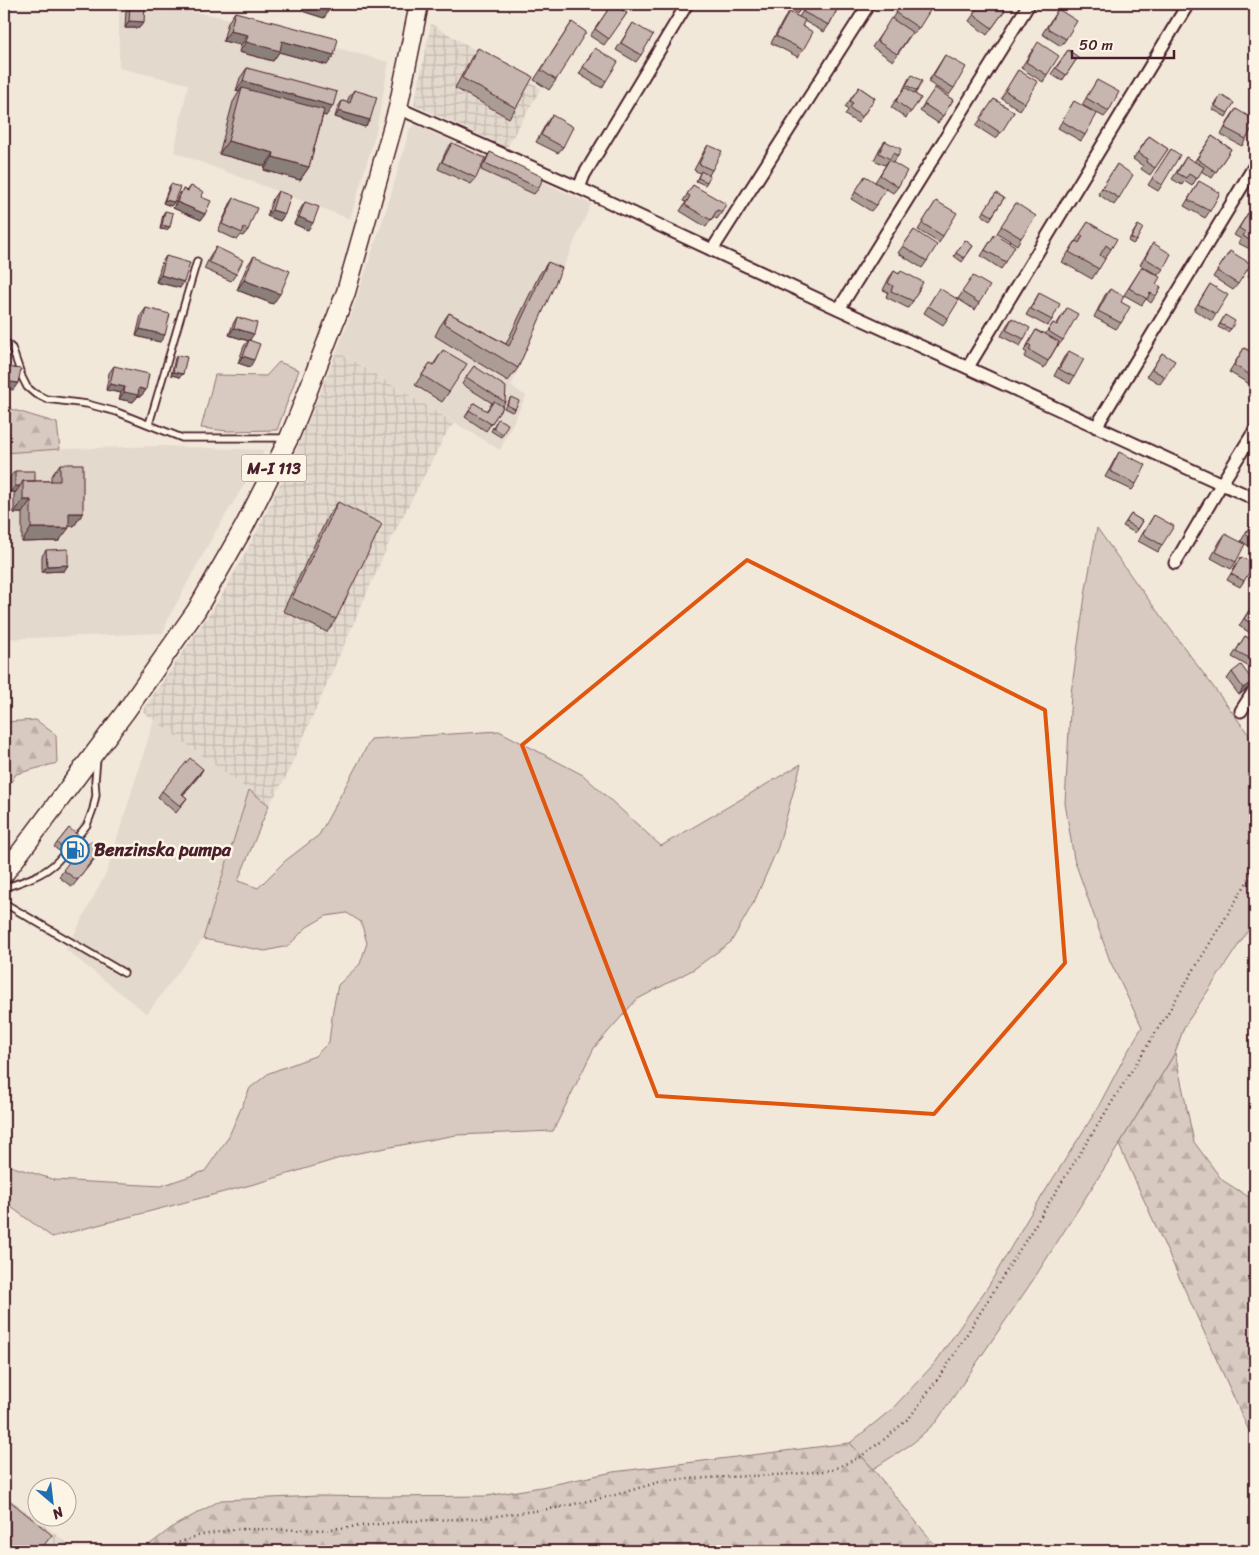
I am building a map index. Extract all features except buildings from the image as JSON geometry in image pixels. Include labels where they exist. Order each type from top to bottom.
[{"type":"main road","name":"M-I 113","points":[[4,874],[98,749],[196,611],[244,527],[289,438],[300,414],[346,292],[398,108],[419,4]]},
{"type":"street","points":[[579,188],[584,175],[687,4]]},
{"type":"street","points":[[712,250],[869,4]]},
{"type":"street","points":[[839,309],[1029,4]]},
{"type":"street","points":[[968,367],[1188,4]]},
{"type":"street","points":[[398,108],[579,188],[1255,499]]},
{"type":"street","points":[[1096,427],[1255,165]]},
{"type":"street","points":[[1175,563],[1255,430]]},
{"type":"street","points":[[1241,711],[1255,689]]},
{"type":"lane","points":[[149,424],[197,261]]},
{"type":"lane","points":[[4,341],[12,348],[27,387],[46,399],[87,404],[117,412],[182,438],[289,438]]},
{"type":"lane","points":[[78,836],[87,825],[93,809],[96,795],[95,781],[98,749]]},
{"type":"lane","points":[[4,888],[39,875],[54,866],[62,856]]},
{"type":"lane","points":[[4,903],[124,973]]},
{"type":"path","points":[[161,1551],[197,1536],[236,1529],[320,1530],[409,1521],[481,1518],[556,1508],[615,1495],[666,1480],[793,1474],[832,1470],[860,1457],[910,1417],[945,1369],[1255,869]]},
{"type":"highlighted area","points":[[747,560],[1045,710],[1065,963],[934,1114],[657,1096],[522,745]]},
{"type":"shaded area","points":[[119,4],[157,4],[225,18],[389,62],[376,132],[350,219],[174,152],[188,84],[119,68]]},
{"type":"shaded area","points":[[431,24],[541,88],[507,147],[414,105]]},
{"type":"shaded area","points":[[416,125],[591,204],[511,386],[526,396],[500,450],[337,351],[390,198],[410,128]]},
{"type":"shaded area","points":[[337,351],[455,423],[448,430],[389,543],[286,777],[269,805],[142,711],[221,597],[258,529],[296,451]]},
{"type":"shaded area","points":[[163,446],[265,450],[213,536],[169,617],[163,633],[4,639],[4,453],[60,449]]},
{"type":"shaded area","points":[[154,720],[249,790],[203,939],[147,1014],[66,950],[107,871]]},
{"type":"shaded area","points":[[4,1494],[28,1513],[28,1528],[48,1528],[77,1551],[4,1551]]},
{"type":"green space","points":[[279,362],[299,370],[277,430],[228,431],[201,428],[215,375],[266,376]]},
{"type":"green space","points":[[4,407],[57,423],[60,449],[4,453]]},
{"type":"green space","points":[[1097,528],[1255,743],[1255,920],[1184,1027],[1175,1053],[1119,1145],[1033,1280],[936,1422],[913,1443],[873,1469],[850,1443],[892,1409],[935,1363],[989,1285],[1028,1218],[1096,1111],[1142,1027],[1110,961],[1074,859],[1065,803],[1071,693]]},
{"type":"green space","points":[[36,720],[56,735],[57,763],[16,774],[4,794],[4,722]]},
{"type":"green space","points":[[499,731],[583,775],[661,846],[801,764],[778,847],[755,900],[731,942],[694,969],[636,1000],[594,1048],[553,1131],[456,1135],[353,1154],[262,1182],[52,1237],[4,1202],[4,1164],[55,1180],[161,1186],[205,1171],[228,1138],[250,1088],[269,1073],[315,1056],[329,1042],[338,985],[360,964],[367,943],[361,922],[347,913],[326,916],[307,927],[288,946],[265,951],[203,939],[249,790],[269,805],[238,881],[258,888],[285,861],[319,835],[371,739]]},
{"type":"green space","points":[[1175,1053],[1194,1142],[1222,1180],[1255,1201],[1255,1444],[1119,1145]]},
{"type":"green space","points":[[850,1443],[940,1551],[141,1551],[174,1526],[221,1500],[319,1496],[487,1496],[613,1472]]},
{"type":"place","name":"Benzinska pumpa","points":[[75,850]]}]
